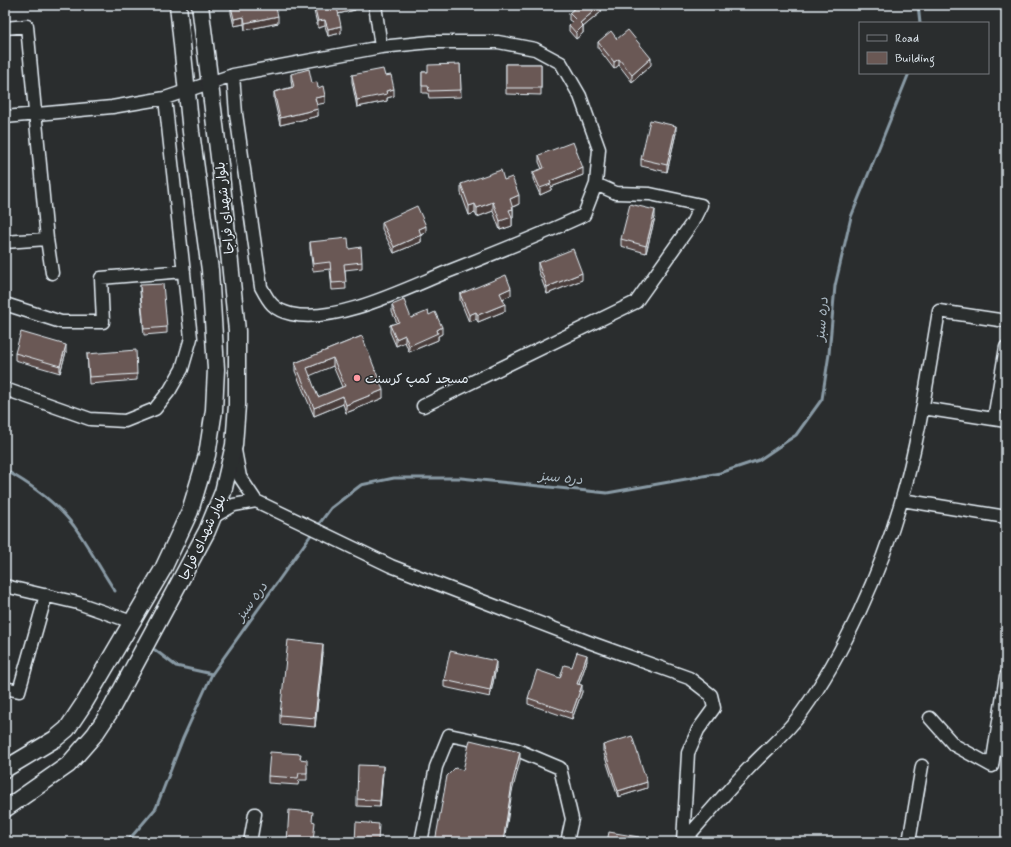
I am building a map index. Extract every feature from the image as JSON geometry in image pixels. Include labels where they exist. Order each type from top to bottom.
[{"type":"main road","name":"بلوار شهدای فراجا","points":[[5,769],[55,739],[67,729],[85,702],[163,569],[190,511],[207,455],[214,410],[216,369],[210,270],[187,90],[178,5]]},
{"type":"main road","name":"بلوار شهدای فراجا","points":[[5,809],[68,765],[95,734],[142,656],[213,517],[223,492],[234,445],[237,406],[237,331],[220,165],[200,5]]},
{"type":"street","points":[[375,5],[381,47]]},
{"type":"street","points":[[5,28],[27,26],[47,239],[52,273]]},
{"type":"street","points":[[5,117],[112,107],[165,98],[233,75],[381,47],[431,42],[498,42],[535,49],[561,63],[580,96],[599,149],[596,184],[584,215],[542,235],[363,306],[322,315],[291,314],[271,305],[261,287],[236,114],[233,75]]},
{"type":"street","points":[[5,390],[90,419],[125,421],[155,409],[170,390],[182,369],[191,338],[165,98]]},
{"type":"street","points":[[423,406],[636,302],[692,223],[701,205],[650,194],[616,193],[596,184]]},
{"type":"street","points":[[5,242],[47,239]]},
{"type":"street","points":[[5,304],[62,322],[103,322],[101,278],[184,271]]},
{"type":"street","points":[[683,842],[749,768],[801,714],[818,690],[853,624],[884,556],[902,500],[923,408],[939,312],[1006,321]]},
{"type":"street","points":[[994,419],[1006,346]]},
{"type":"street","points":[[923,408],[1006,422]]},
{"type":"street","points":[[234,445],[240,476],[256,501],[280,514],[391,566],[589,642],[689,678],[711,695],[714,708],[698,730],[688,753],[683,842]]},
{"type":"street","points":[[902,500],[1006,517]]},
{"type":"street","points":[[213,517],[234,505],[256,501]]},
{"type":"street","points":[[5,586],[78,603],[132,622]]},
{"type":"street","points":[[5,688],[19,691],[46,596]]},
{"type":"street","points":[[930,718],[954,745],[992,766],[1006,676]]},
{"type":"street","points":[[420,842],[436,767],[449,735],[515,749],[560,768],[572,819],[567,842]]},
{"type":"street","points":[[909,842],[922,766]]},
{"type":"street","points":[[250,842],[255,814]]},
{"type":"building","points":[[275,5],[278,16],[245,23],[244,17],[234,19],[231,6]]},
{"type":"building","points":[[314,5],[348,5],[337,7],[341,26],[328,29],[325,20],[318,21]]},
{"type":"building","points":[[574,5],[601,5],[580,23],[583,26],[576,33],[569,25],[575,19],[569,13],[576,7]]},
{"type":"building","points":[[628,30],[651,58],[632,75],[619,59],[614,62],[598,42],[611,31],[617,39]]},
{"type":"building","points":[[460,64],[461,90],[429,91],[428,86],[422,86],[422,72],[428,72],[428,65]]},
{"type":"building","points":[[506,64],[541,64],[541,88],[506,88]]},
{"type":"building","points":[[309,69],[312,83],[317,82],[318,88],[323,86],[325,96],[315,98],[318,109],[280,118],[274,92],[294,87],[291,74]]},
{"type":"building","points":[[383,69],[385,76],[391,75],[394,89],[386,91],[387,94],[357,100],[352,75]]},
{"type":"building","points":[[650,120],[676,126],[667,165],[641,159]]},
{"type":"building","points":[[573,142],[583,168],[550,181],[551,184],[540,188],[533,172],[544,168],[539,155]]},
{"type":"building","points":[[501,170],[504,180],[512,177],[519,195],[510,199],[513,209],[509,210],[512,217],[500,221],[493,202],[477,208],[475,204],[469,206],[461,184]]},
{"type":"building","points":[[630,204],[655,210],[646,246],[621,239]]},
{"type":"building","points":[[417,206],[426,226],[419,229],[421,235],[394,247],[382,222]]},
{"type":"building","points":[[348,238],[349,249],[361,247],[362,262],[344,264],[346,282],[332,283],[330,262],[313,264],[310,242]]},
{"type":"building","points":[[573,249],[582,273],[547,287],[538,263]]},
{"type":"building","points":[[506,275],[511,288],[500,293],[505,304],[478,315],[476,312],[469,315],[460,294]]},
{"type":"building","points":[[163,284],[167,327],[144,329],[140,285]]},
{"type":"building","points":[[404,300],[411,318],[428,311],[429,315],[435,312],[442,327],[437,330],[438,333],[409,346],[405,335],[396,339],[390,325],[399,322],[392,305]]},
{"type":"building","points":[[21,332],[66,345],[60,366],[15,353]]},
{"type":"building","points":[[362,336],[383,390],[346,405],[343,396],[314,408],[295,363]],"holes":[[[333,358],[345,386],[318,397],[307,368]]]},
{"type":"building","points":[[136,350],[137,374],[89,377],[87,354]]},
{"type":"building","points":[[288,640],[323,644],[315,718],[280,715]]},
{"type":"building","points":[[450,651],[496,661],[490,690],[444,680]]},
{"type":"building","points":[[577,652],[587,655],[577,684],[582,685],[572,713],[528,698],[537,670],[560,678],[564,665],[572,667]]},
{"type":"building","points":[[632,736],[647,782],[618,791],[603,745]]},
{"type":"building","points":[[470,740],[520,752],[512,784],[503,842],[435,842],[447,776],[455,768],[463,770]]},
{"type":"building","points":[[270,752],[301,754],[300,759],[307,760],[307,773],[299,773],[298,778],[268,776]]},
{"type":"building","points":[[358,765],[383,766],[380,801],[357,799]]},
{"type":"building","points":[[289,810],[313,812],[312,821],[315,822],[313,842],[287,842]]},
{"type":"building","points":[[356,822],[379,824],[378,842],[355,842]]},
{"type":"building","points":[[609,832],[639,837],[638,842],[607,842]]},
{"type":"waterway","name":"دره سبز","points":[[918,5],[920,22]]},
{"type":"waterway","name":"دره سبز","points":[[316,528],[331,508],[361,485],[394,478],[461,478],[607,493],[720,473],[759,460],[796,435],[822,399],[829,354],[835,286],[851,217],[909,74]]},
{"type":"waterway","points":[[5,470],[42,494],[67,517],[115,591]]},
{"type":"waterway","name":"دره سبز","points":[[127,842],[156,808],[183,738],[212,674],[313,532]]},
{"type":"waterway","points":[[155,650],[176,666],[212,674]]},
{"type":"place","name":"مسجد کمپ کرسنت","points":[[357,378]]}]
